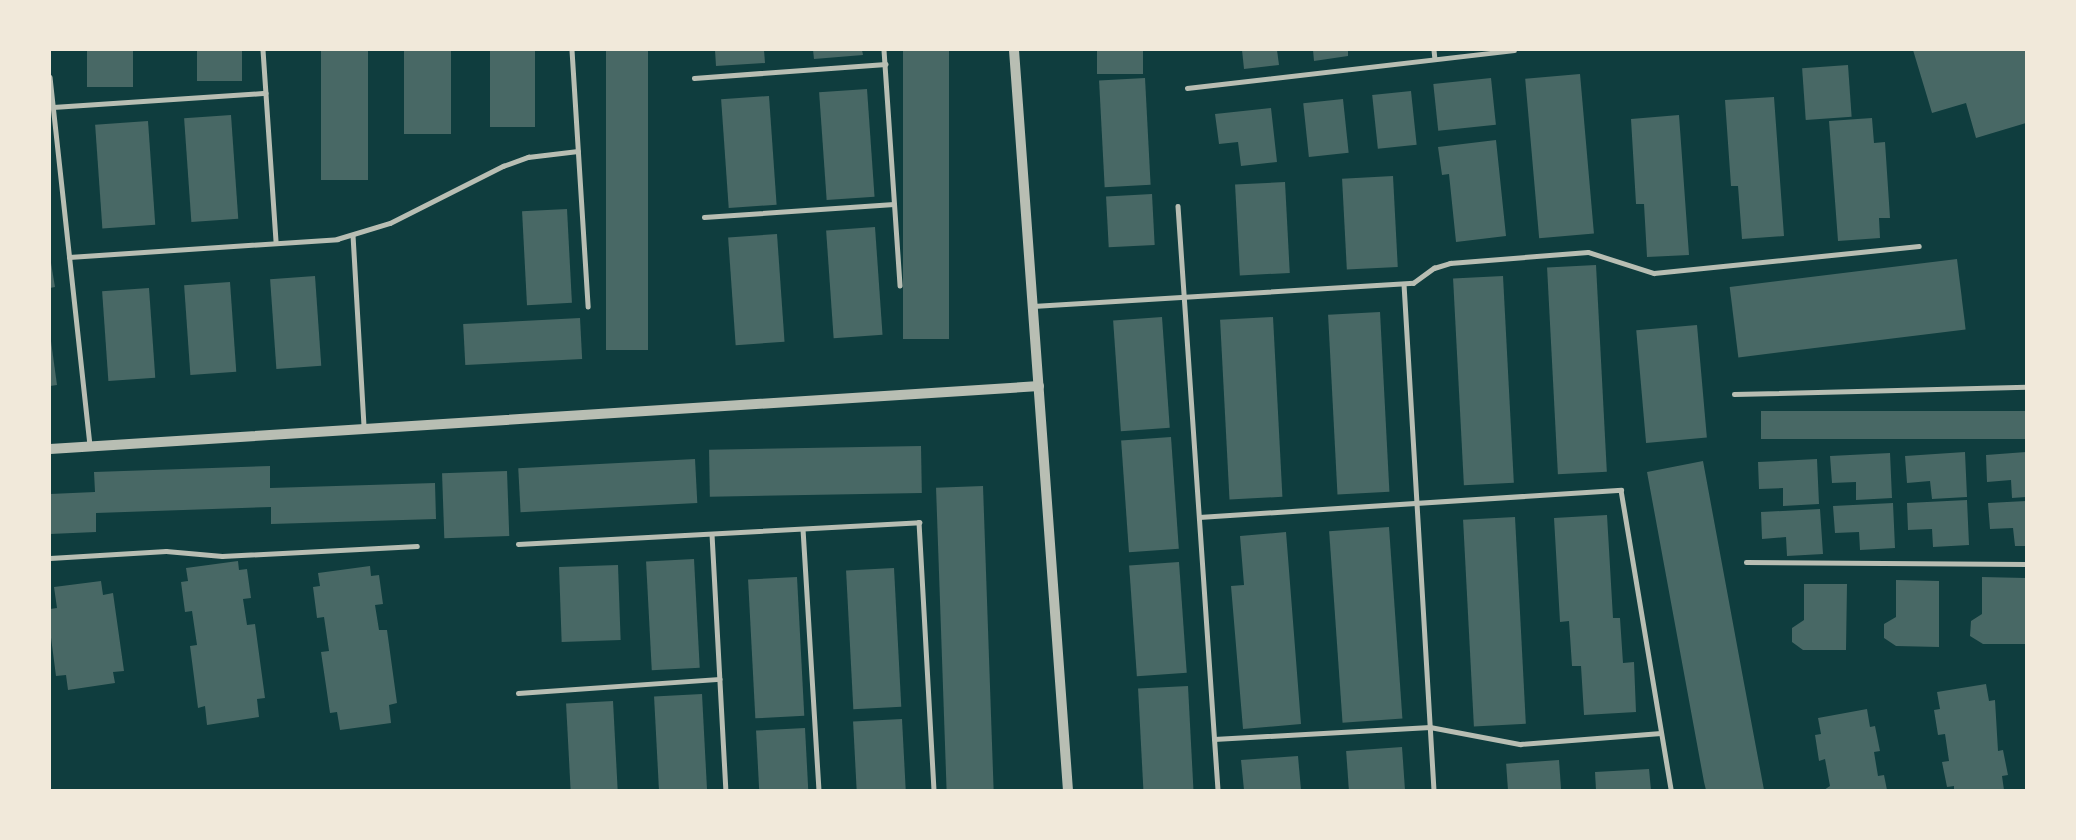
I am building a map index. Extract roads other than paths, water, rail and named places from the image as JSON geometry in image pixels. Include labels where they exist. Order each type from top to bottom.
[{"type":"street","points":[[1014,50],[1068,790]]},
{"type":"street","points":[[50,448],[1039,386]]},
{"type":"lane","points":[[263,50],[276,243]]},
{"type":"lane","points":[[572,50],[588,307]]},
{"type":"lane","points":[[884,50],[900,285]]},
{"type":"lane","points":[[1434,50],[1435,59]]},
{"type":"lane","points":[[1187,88],[1515,50]]},
{"type":"lane","points":[[694,78],[885,64]]},
{"type":"lane","points":[[50,77],[90,444]]},
{"type":"lane","points":[[53,107],[266,93]]},
{"type":"lane","points":[[69,257],[276,243],[353,235],[390,223],[503,166],[536,155],[578,151]]},
{"type":"lane","points":[[704,217],[894,204]]},
{"type":"lane","points":[[1178,206],[1218,790]]},
{"type":"lane","points":[[353,235],[364,428]]},
{"type":"lane","points":[[1033,306],[1413,284],[1434,268],[1450,263],[1588,252],[1653,273],[1919,246]]},
{"type":"lane","points":[[1404,284],[1434,790]]},
{"type":"lane","points":[[1734,394],[2026,387]]},
{"type":"lane","points":[[1199,517],[1621,490],[1671,790]]},
{"type":"lane","points":[[518,544],[919,522],[934,790]]},
{"type":"lane","points":[[803,529],[819,790]]},
{"type":"lane","points":[[712,534],[726,790]]},
{"type":"lane","points":[[50,558],[166,551],[222,556],[417,546]]},
{"type":"lane","points":[[1746,562],[2026,564]]},
{"type":"lane","points":[[518,693],[720,679]]},
{"type":"lane","points":[[1214,739],[1430,727],[1520,744],[1661,733]]}]
